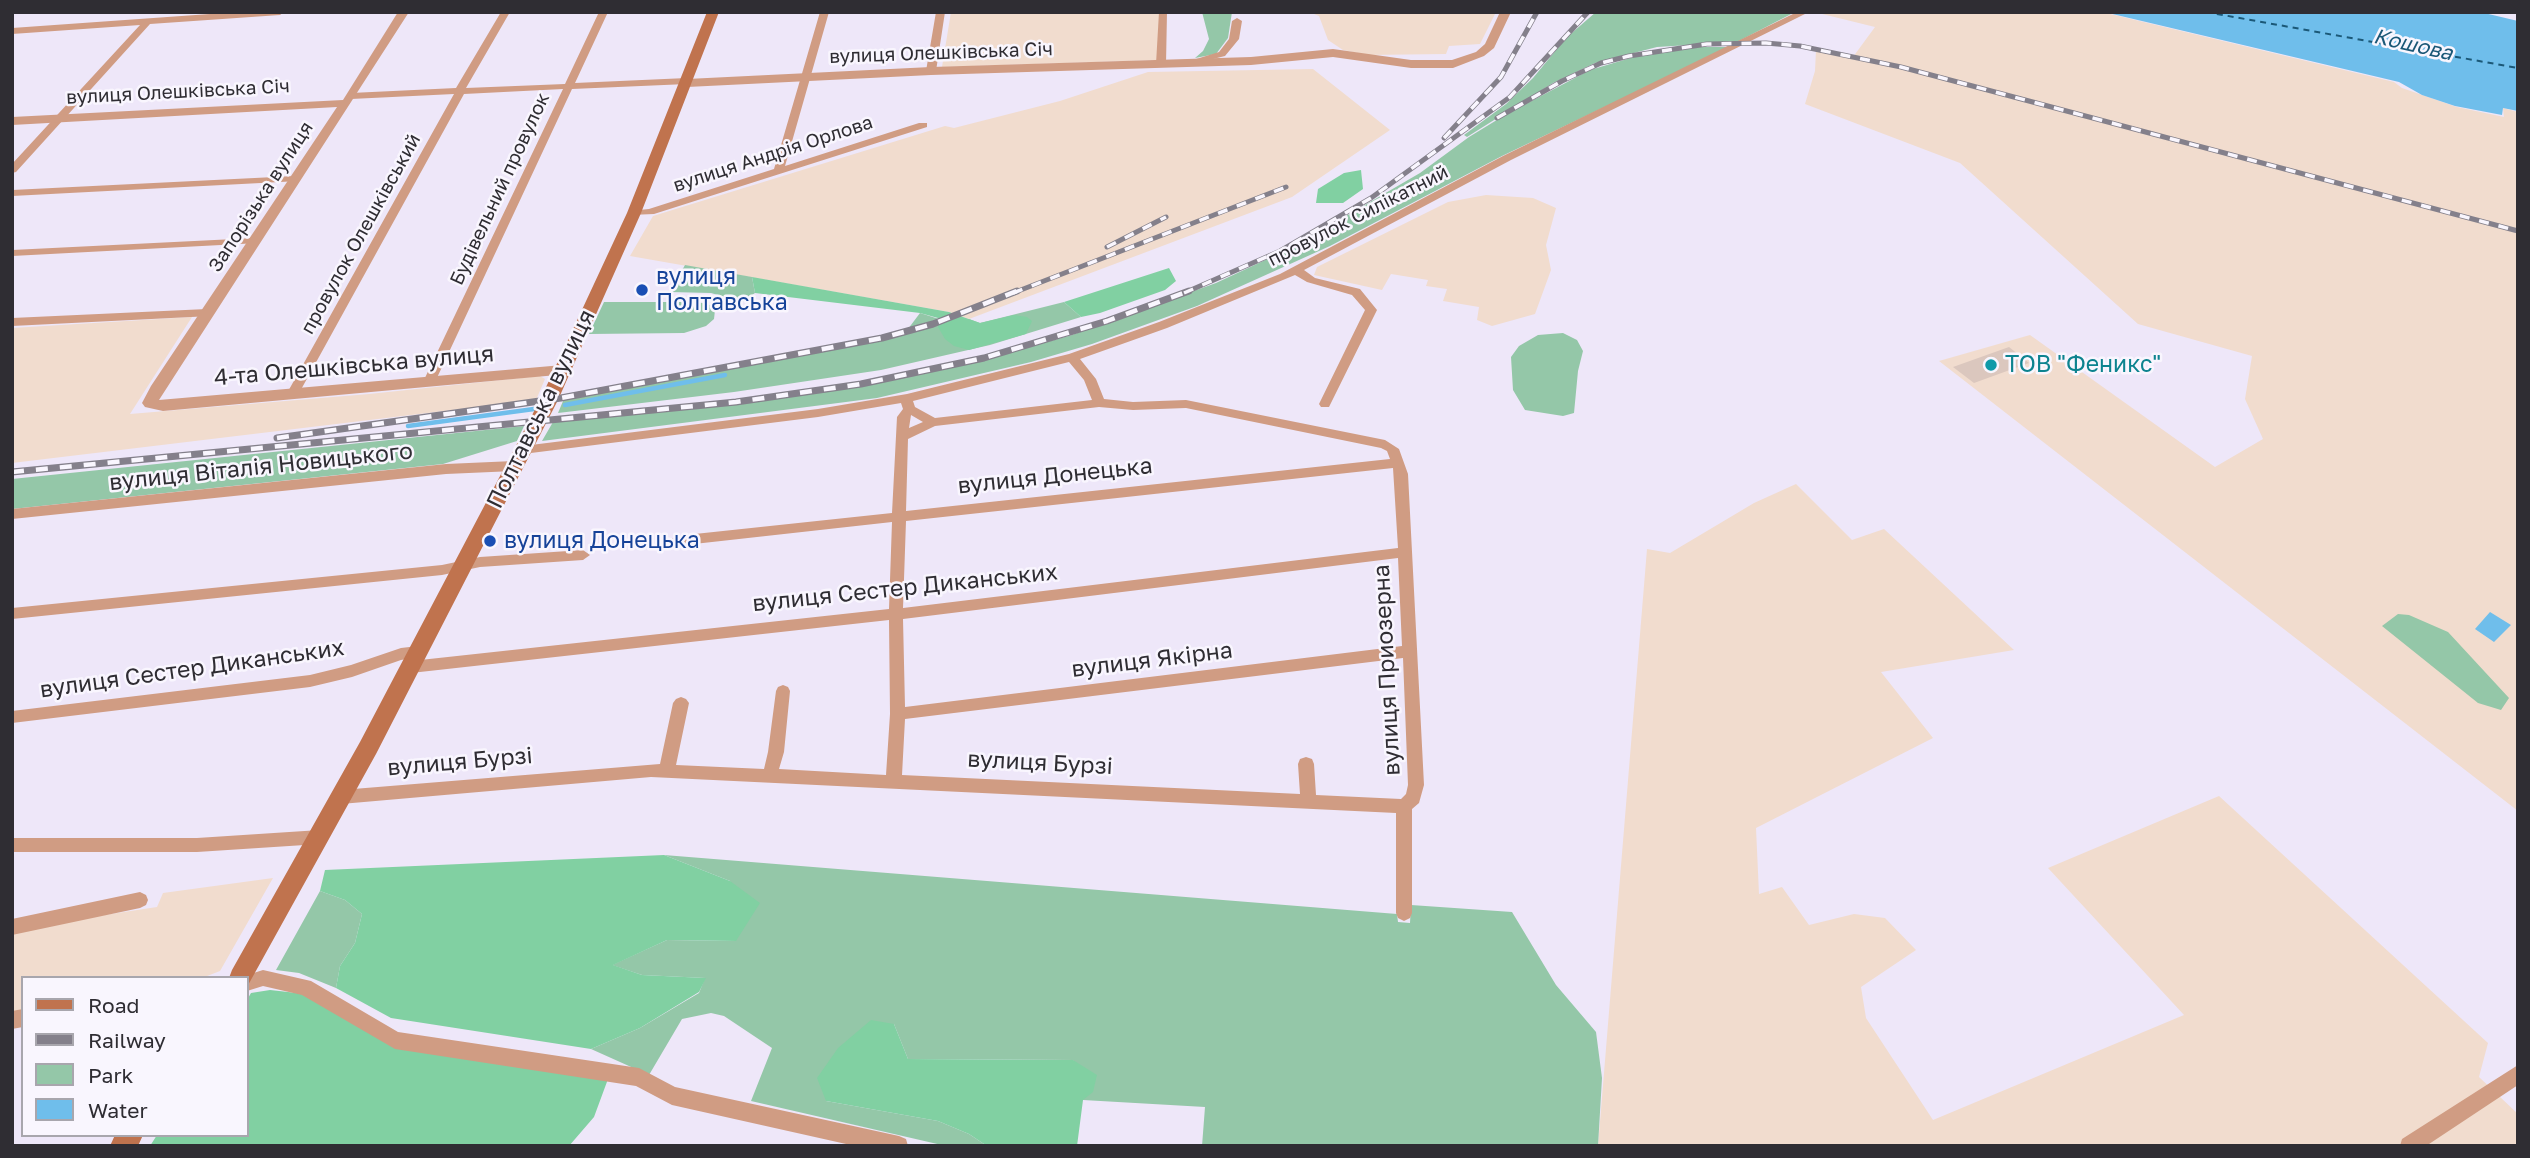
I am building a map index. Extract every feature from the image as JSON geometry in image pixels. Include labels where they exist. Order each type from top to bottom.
[{"type":"main road","name":"Полтавська вулиця","points":[[242,976],[415,659],[563,370],[634,213],[713,12]]},
{"type":"street","points":[[13,31],[147,22],[176,16],[280,12]]},
{"type":"street","name":"Запорізька вулиця","points":[[150,402],[404,12]]},
{"type":"street","name":"провулок Олешківський","points":[[292,395],[414,172],[506,12]]},
{"type":"street","name":"Будівельний провулок","points":[[429,382],[604,12]]},
{"type":"street","points":[[779,169],[825,12]]},
{"type":"street","points":[[931,71],[941,12]]},
{"type":"street","points":[[1161,64],[1163,12]]},
{"type":"street","points":[[1196,62],[1251,61],[1333,53],[1411,64],[1453,64],[1480,54],[1490,46],[1506,12]]},
{"type":"street","name":"провулок Силікатний","points":[[908,404],[1072,357],[1163,326],[1296,270],[1507,158],[1805,12]]},
{"type":"street","points":[[1196,62],[1215,57],[1228,48],[1234,39],[1237,21]]},
{"type":"street","points":[[12,170],[147,22]]},
{"type":"street","name":"вулиця Олешківська Січ","points":[[12,121],[460,91],[1196,62]]},
{"type":"street","name":"вулиця Андрія Орлова","points":[[634,213],[650,212],[923,125]]},
{"type":"street","points":[[12,193],[295,179]]},
{"type":"street","points":[[12,253],[255,242]]},
{"type":"street","points":[[1296,270],[1311,280],[1356,292],[1371,310],[1325,404]]},
{"type":"street","points":[[12,322],[207,313]]},
{"type":"street","points":[[1072,357],[1090,379],[1099,403]]},
{"type":"street","name":"4-та Олешківська вулиця","points":[[150,402],[163,406],[563,370]]},
{"type":"street","points":[[904,436],[933,422],[1099,403],[1133,406],[1185,404],[1385,444],[1392,449],[1396,463]]},
{"type":"street","points":[[894,780],[898,714],[899,516],[903,416],[908,404],[933,422]]},
{"type":"street","name":"вулиця Віталія Новицького","points":[[12,514],[446,469],[818,413],[908,404]]},
{"type":"street","name":"вулиця Донецька","points":[[676,541],[1396,463]]},
{"type":"street","name":"вулиця Приозерна","points":[[1396,463],[1401,474],[1416,785],[1413,799],[1404,806],[1404,913]]},
{"type":"street","name":"вулиця Сестер Диканських","points":[[12,717],[310,681],[352,671],[401,653],[415,659],[897,614],[1404,552]]},
{"type":"street","points":[[12,614],[463,565],[583,555]]},
{"type":"street","name":"вулиця Якірна","points":[[898,714],[1411,651]]},
{"type":"street","points":[[770,775],[776,752],[783,691]]},
{"type":"street","points":[[667,771],[681,703]]},
{"type":"street","points":[[1306,764],[1308,801]]},
{"type":"street","name":"вулиця Бурзі","points":[[341,797],[667,771],[1404,806]]},
{"type":"street","points":[[12,845],[197,845],[320,837]]},
{"type":"street","points":[[12,927],[139,900]]},
{"type":"street","points":[[248,983],[262,978],[304,987],[395,1040],[639,1077],[672,1096],[899,1146]]},
{"type":"street","points":[[2409,1146],[2518,1074]]},
{"type":"shaded area","points":[[951,12],[1160,12],[1158,60],[942,67]]},
{"type":"shaded area","points":[[1309,12],[1496,12],[1480,44],[1449,46],[1446,54],[1368,55],[1343,50],[1328,40],[1319,16]]},
{"type":"shaded area","points":[[1814,12],[2102,12],[2394,82],[2402,88],[2457,107],[2504,117],[2503,108],[2518,112],[2518,811],[1939,361],[2030,335],[2215,467],[2263,439],[2245,399],[2252,356],[2138,324],[1960,163],[1805,104],[1815,71],[1816,50],[1853,57],[1875,27]]},
{"type":"shaded area","points":[[1313,69],[1390,130],[1292,197],[969,319],[949,312],[630,256],[653,216],[945,126],[954,128],[1060,101],[1148,72]]},
{"type":"shaded area","points":[[1486,195],[1533,198],[1556,208],[1546,245],[1551,270],[1535,314],[1492,326],[1477,320],[1479,307],[1443,301],[1447,289],[1426,286],[1428,280],[1391,274],[1382,290],[1314,275],[1317,267],[1448,202]]},
{"type":"shaded area","points":[[192,317],[130,414],[369,394],[540,376],[545,379],[536,400],[12,463],[12,328]]},
{"type":"shaded area","points":[[1796,484],[1852,540],[1884,529],[2014,650],[1881,672],[1933,738],[1756,828],[1759,894],[1782,887],[1809,925],[1854,914],[1885,918],[1916,950],[1861,987],[1866,1018],[1933,1120],[2184,1015],[2048,868],[2219,796],[2488,1043],[2479,1077],[2518,1114],[2518,1146],[1598,1146],[1647,549],[1670,553],[1754,503]]},
{"type":"shaded area","points":[[273,878],[220,971],[207,976],[21,976],[21,1013],[12,1015],[12,929],[157,907],[163,893]]},
{"type":"green space","points":[[1202,12],[1232,12],[1228,38],[1216,54],[1195,58],[1203,51],[1209,39]]},
{"type":"green space","points":[[1596,12],[1795,12],[1737,42],[1657,47],[1595,63],[1553,83],[1467,137],[1464,135],[1506,104],[1533,78],[1566,38]]},
{"type":"green space","points":[[1697,47],[1730,47],[1502,156],[1330,246],[1197,306],[1092,344],[1031,362],[877,398],[542,441],[553,422],[762,401],[834,390],[990,358],[1072,335],[1216,283],[1291,248],[1420,173],[1469,137],[1505,115],[1590,70],[1644,54]]},
{"type":"green space","points":[[1361,170],[1363,189],[1343,203],[1316,203],[1318,189],[1344,173]]},
{"type":"green space","points":[[685,265],[752,277],[755,293],[731,310],[725,297],[711,293],[670,292]]},
{"type":"green space","points":[[1169,268],[1176,281],[1165,290],[1100,313],[1081,317],[1064,302]]},
{"type":"green space","points":[[752,277],[949,312],[980,323],[1014,315],[1027,317],[1032,321],[1026,334],[969,350],[954,346],[945,339],[938,327],[938,318],[920,313],[755,293]]},
{"type":"green space","points":[[604,302],[698,302],[710,305],[715,310],[714,319],[706,326],[684,333],[589,334]]},
{"type":"green space","points":[[1064,302],[1081,317],[990,345],[881,370],[734,392],[558,413],[566,394],[869,339],[908,329],[920,313],[939,319],[938,326],[969,319],[980,323]]},
{"type":"green space","points":[[1563,333],[1577,340],[1583,351],[1574,413],[1563,416],[1525,410],[1513,390],[1511,357],[1519,346],[1538,335]]},
{"type":"green space","points":[[524,426],[517,441],[443,464],[12,509],[12,479]]},
{"type":"green space","points":[[2398,614],[2409,615],[2448,632],[2509,698],[2501,710],[2478,703],[2382,626]]},
{"type":"green space","points":[[664,855],[1397,914],[1398,922],[1410,923],[1411,905],[1512,912],[1556,985],[1596,1032],[1602,1078],[1598,1146],[1202,1146],[1205,1107],[1083,1100],[1073,1060],[908,1059],[894,1024],[826,1101],[938,1121],[969,1134],[987,1146],[946,1146],[751,1101],[772,1048],[724,1016],[711,1013],[682,1019],[649,1075],[591,1049],[640,1028],[699,993],[705,978],[642,975],[612,965],[667,940],[736,941],[730,881]]},
{"type":"green space","points":[[664,855],[730,881],[760,903],[736,941],[667,940],[613,965],[642,975],[706,978],[699,992],[640,1028],[591,1049],[391,1018],[336,988],[340,966],[355,943],[362,914],[345,900],[320,891],[325,870]]},
{"type":"green space","points":[[320,891],[345,900],[362,914],[355,943],[340,966],[336,988],[299,973],[276,970]]},
{"type":"green space","points":[[270,990],[306,994],[370,1033],[608,1079],[594,1117],[569,1146],[150,1146],[156,1137],[248,1137],[248,998],[251,993]]},
{"type":"green space","points":[[871,1020],[894,1024],[908,1059],[1073,1060],[1097,1075],[1093,1092],[1083,1100],[1077,1146],[987,1146],[969,1134],[938,1121],[826,1101],[817,1078],[838,1048]]},
{"type":"water","name":"Кошова","points":[[2104,12],[2480,12],[2518,21],[2518,111],[2503,108],[2502,115],[2455,106],[2422,95],[2399,82]]},
{"type":"water","points":[[2490,612],[2511,625],[2494,642],[2475,629]]},
{"type":"building","name":"ТОВ \"Феникс\"","points":[[2009,347],[2029,363],[1974,383],[1953,367]]},
{"type":"waterway","points":[[565,405],[725,375]]},
{"type":"waterway","points":[[408,426],[534,409]]},
{"type":"ferry route","points":[[2206,12],[2518,68]]},
{"type":"railway","points":[[1444,138],[1501,77],[1537,12]]},
{"type":"railway","points":[[1186,292],[1280,251],[1371,198],[1510,97],[1588,12]]},
{"type":"railway","points":[[1497,118],[1562,81],[1601,63],[1629,56],[1707,44],[1766,43],[1800,46],[1901,67],[2518,231]]},
{"type":"railway","points":[[1013,293],[1286,187]]},
{"type":"railway","points":[[1107,247],[1166,217]]},
{"type":"railway","points":[[277,438],[561,398],[882,338],[933,324],[1017,291]]},
{"type":"railway","points":[[12,472],[736,402],[861,384],[984,358],[1107,321],[1186,292]]},
{"type":"place","name":"вулиця Полтавська","points":[[642,290]]},
{"type":"place","name":"ТОВ \"Феникс\"","points":[[1991,365]]},
{"type":"place","name":"вулиця Донецька","points":[[490,541]]}]
